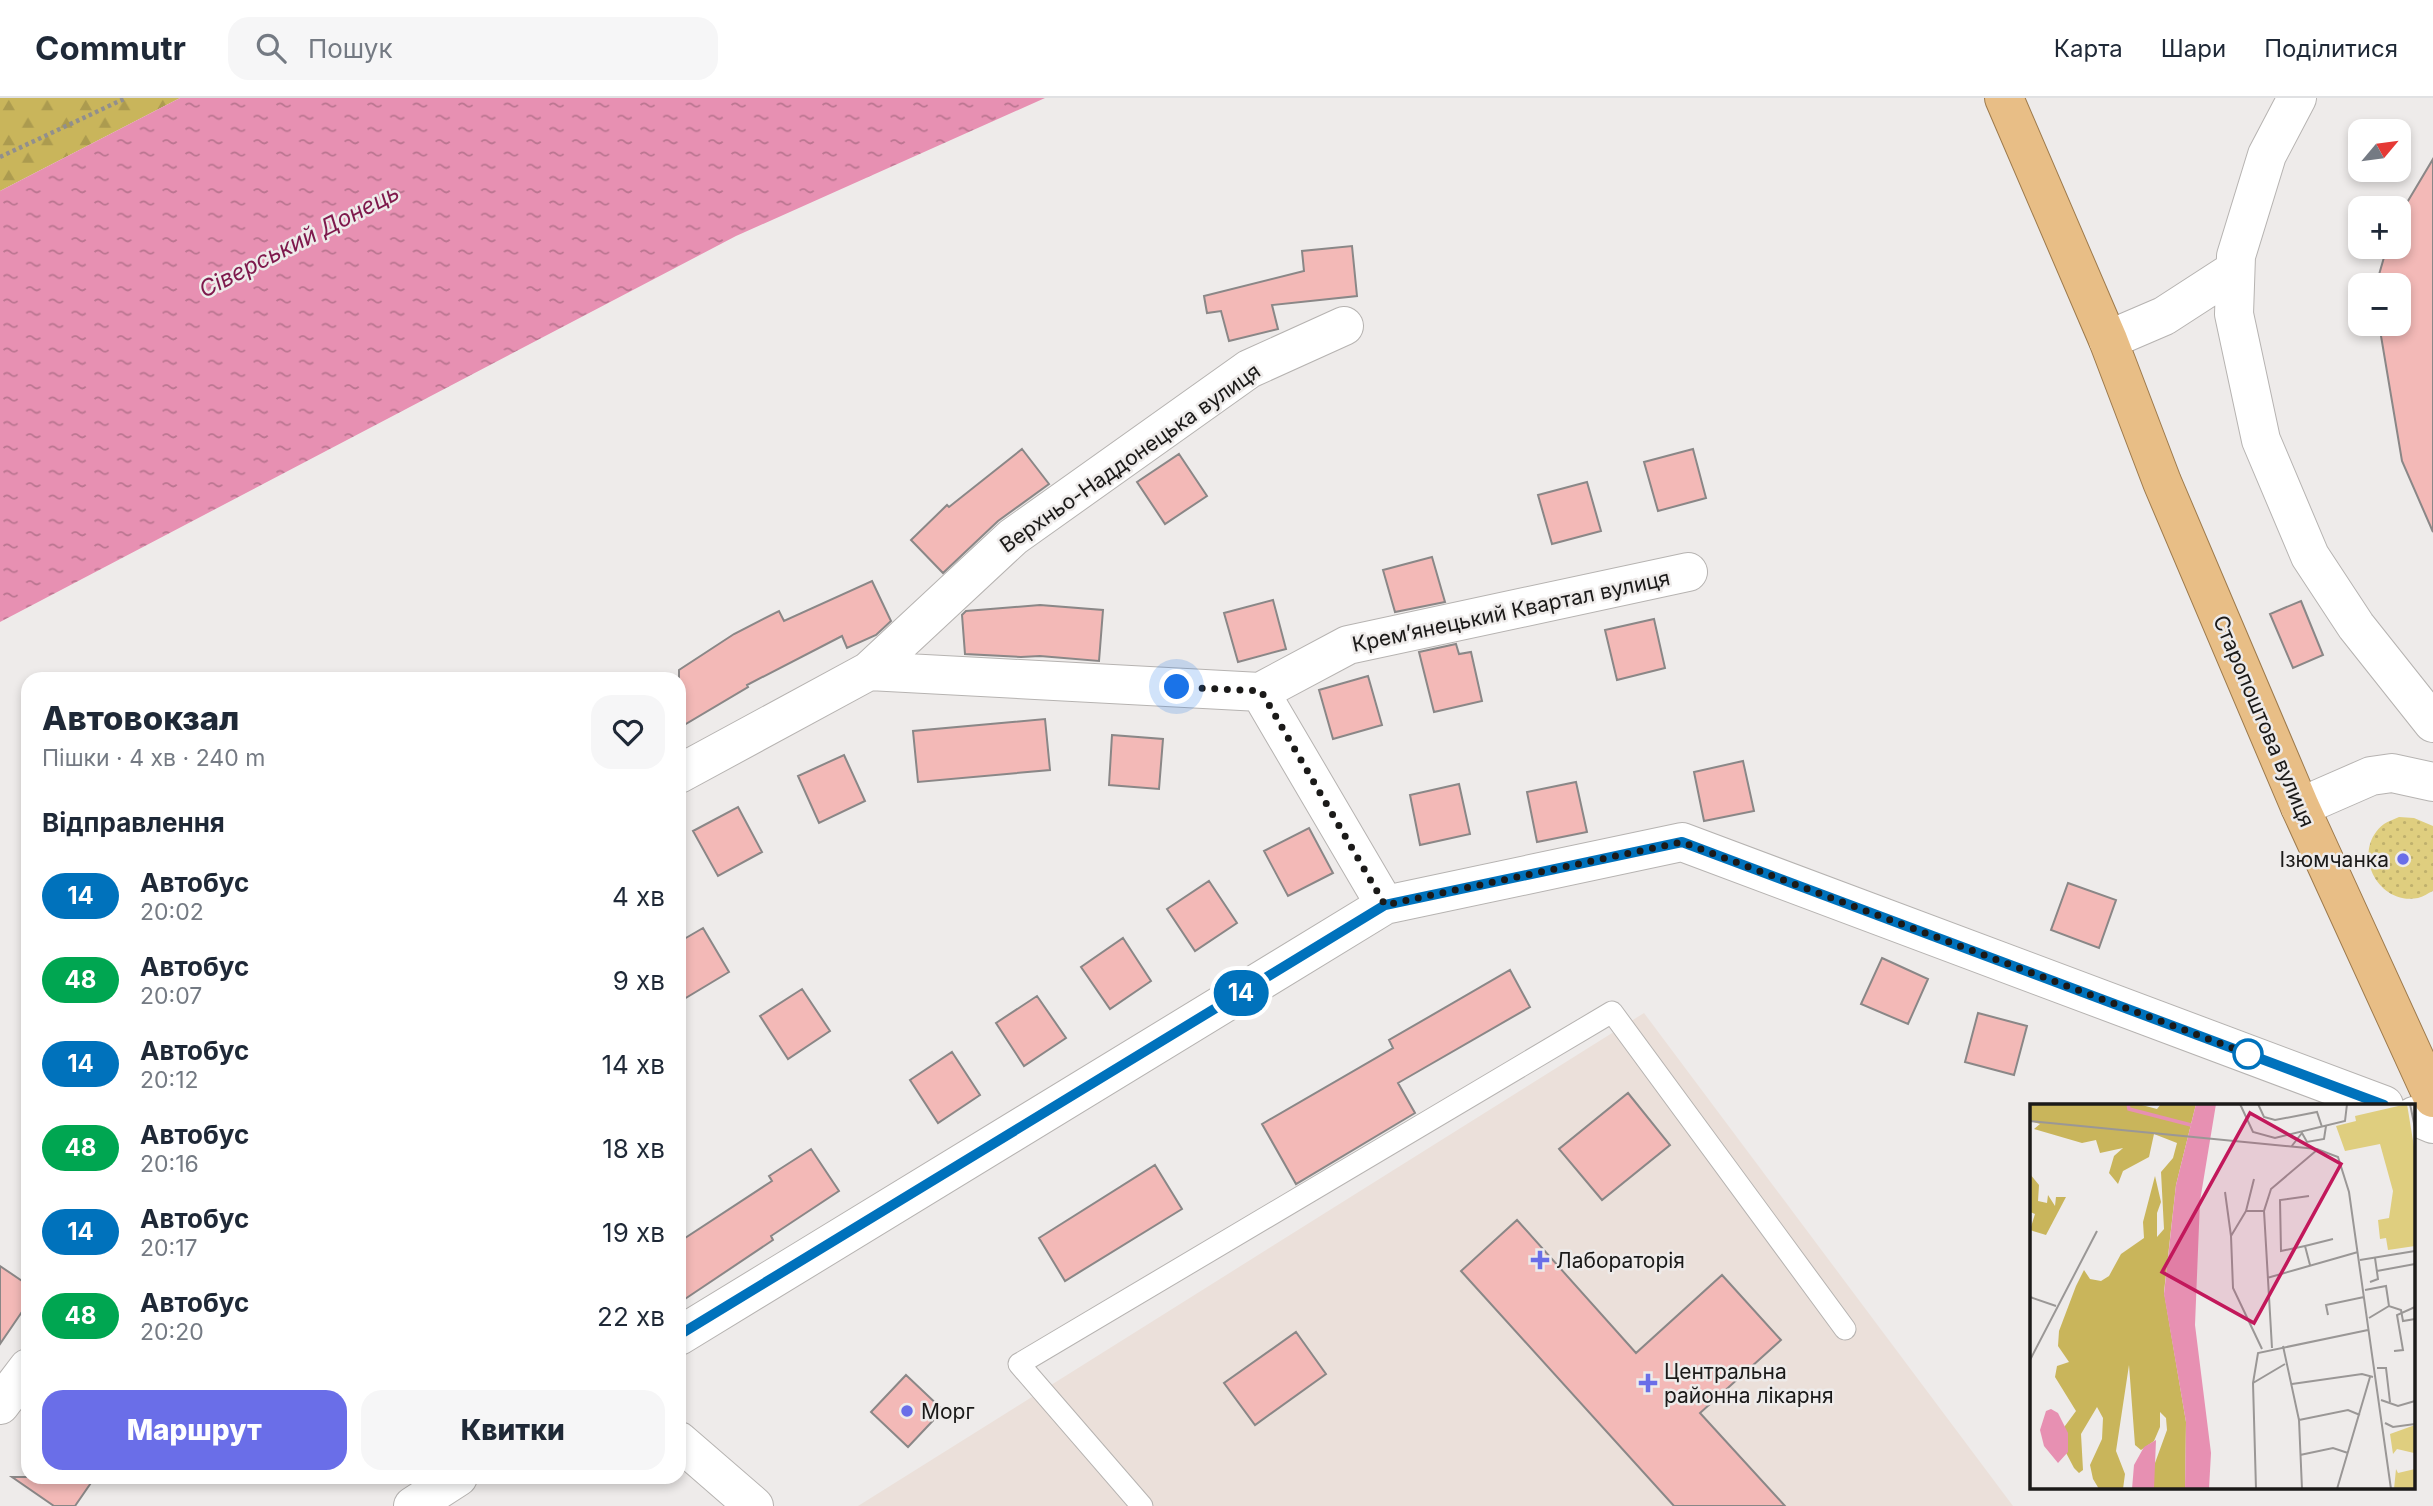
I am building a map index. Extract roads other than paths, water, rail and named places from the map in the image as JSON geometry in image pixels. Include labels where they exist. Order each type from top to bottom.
[{"type":"highway","name":"Старопоштова вулиця","points":[[2004,98],[2108,340],[2162,482],[2300,807],[2433,1098]]},
{"type":"street","points":[[2297,98],[2267,155],[2236,263],[2234,314],[2261,440],[2310,556],[2356,626],[2433,723]]},
{"type":"street","points":[[2108,340],[2164,316],[2236,263]]},
{"type":"street","name":"Верхньо-Наддонецька вулиця","points":[[870,671],[1013,537],[1249,369],[1344,326]]},
{"type":"street","name":"Крем’янецький Квартал вулиця","points":[[1261,691],[1348,645],[1688,572]]},
{"type":"street","points":[[686,770],[870,671],[1261,691],[1385,905]]},
{"type":"street","points":[[2300,807],[2371,776],[2392,773],[2433,782]]},
{"type":"street","points":[[686,1331],[1385,905],[1682,842],[2381,1104]]},
{"type":"street","points":[[2416,1117],[2433,1124]]},
{"type":"street","points":[[0,1405],[21,1377]]},
{"type":"street","points":[[686,1447],[754,1506]]},
{"type":"street","points":[[414,1506],[447,1484]]},
{"type":"lane","points":[[1142,1506],[1019,1364],[1612,1012],[1845,1329]]},
{"type":"water","name":"Сіверський Донець","points":[[180,98],[1045,98],[736,236],[0,622],[0,191]]},
{"type":"place","name":"Ізюмчанка","points":[[2403,859]]},
{"type":"place","name":"Лабораторія","points":[[1540,1260]]},
{"type":"place","name":"Центральна районна лікарня","points":[[1648,1383]]},
{"type":"place","name":"Морг","points":[[907,1411]]}]
